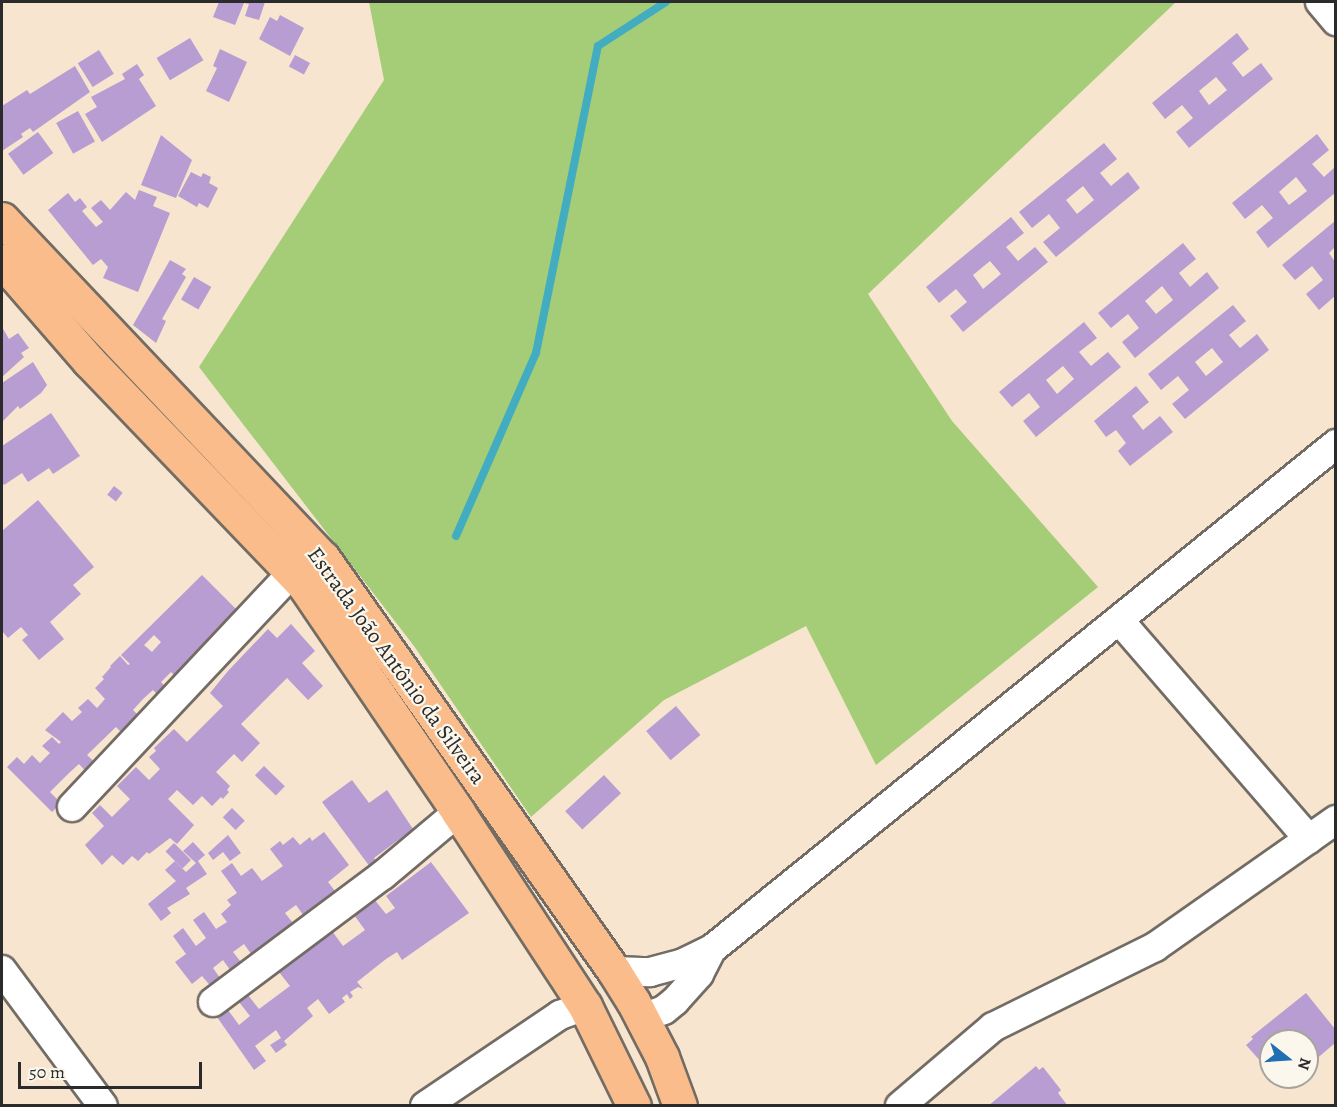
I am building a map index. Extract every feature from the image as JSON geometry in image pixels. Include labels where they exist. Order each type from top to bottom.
[{"type":"main road","name":"Estrada João Antônio da Silveira","points":[[2,219],[323,558],[614,971],[662,1057],[680,1106]]},
{"type":"main road","name":"Estrada João Antônio da Silveira","points":[[2,261],[89,361],[304,585],[458,812],[585,1006],[634,1106]]},
{"type":"main road","points":[[556,962],[615,1006],[642,1018]]},
{"type":"street","points":[[1320,2],[1335,21]]},
{"type":"street","points":[[614,971],[650,972],[667,969],[712,949],[1335,444]]},
{"type":"street","points":[[72,807],[292,573]]},
{"type":"street","points":[[1119,620],[1309,839]]},
{"type":"street","points":[[213,1002],[383,874],[458,812]]},
{"type":"street","points":[[900,1106],[993,1028],[1155,947],[1335,820]]},
{"type":"street","points":[[642,1018],[664,1010],[675,1001],[699,974],[712,949]]},
{"type":"street","points":[[2,970],[103,1106]]},
{"type":"street","points":[[424,1106],[560,1015],[585,1006]]},
{"type":"green space","points":[[369,2],[1176,2],[868,294],[952,421],[1098,587],[876,765],[806,626],[664,700],[531,817],[414,646],[199,367],[384,80]]},
{"type":"building","points":[[219,2],[265,2],[259,20],[245,16],[249,4],[244,3],[235,25],[213,17]]},
{"type":"building","points":[[280,15],[304,28],[290,56],[259,39],[270,17],[277,21]]},
{"type":"building","points":[[1237,33],[1249,49],[1232,63],[1243,77],[1261,63],[1273,79],[1189,148],[1176,132],[1193,118],[1182,105],[1165,119],[1152,103]],"holes":[[[1216,77],[1227,90],[1209,105],[1199,91]]]},
{"type":"building","points":[[190,38],[203,60],[170,80],[157,58]]},
{"type":"building","points":[[220,49],[247,62],[229,102],[206,91],[217,68],[213,66]]},
{"type":"building","points":[[99,50],[114,74],[93,87],[78,63]]},
{"type":"building","points":[[295,55],[310,63],[304,74],[289,66]]},
{"type":"building","points":[[137,64],[144,75],[139,79],[156,106],[102,142],[85,114],[97,107],[91,97],[125,79],[122,74]]},
{"type":"building","points":[[75,66],[90,92],[33,132],[30,128],[21,134],[23,137],[2,151],[2,106],[27,90],[30,94]]},
{"type":"building","points":[[78,111],[95,142],[73,154],[56,123]]},
{"type":"building","points":[[38,132],[53,153],[23,175],[8,154]]},
{"type":"building","points":[[1317,134],[1329,150],[1312,164],[1324,177],[1335,167],[1335,193],[1268,248],[1256,232],[1273,218],[1262,205],[1245,219],[1232,203]],"holes":[[[1296,177],[1307,191],[1289,205],[1279,192]]]},
{"type":"building","points":[[161,135],[192,160],[176,198],[141,185]]},
{"type":"building","points":[[1104,143],[1117,159],[1100,173],[1111,186],[1128,172],[1140,188],[1056,257],[1043,242],[1060,228],[1049,214],[1032,228],[1019,212]],"holes":[[[1083,186],[1094,200],[1077,214],[1066,200]]]},
{"type":"building","points":[[191,172],[201,177],[203,173],[211,177],[209,183],[218,188],[208,208],[199,203],[197,207],[178,196]]},
{"type":"building","points":[[139,190],[157,197],[153,206],[170,213],[138,292],[103,278],[108,267],[101,259],[93,265],[48,210],[68,193],[75,202],[80,198],[87,207],[82,211],[96,227],[103,222],[91,208],[101,200],[110,210],[126,192],[135,200]]},
{"type":"building","points":[[1011,217],[1024,233],[1006,247],[1018,261],[1035,247],[1048,262],[963,332],[950,316],[967,302],[956,289],[939,303],[926,287]],"holes":[[[990,261],[1001,274],[983,289],[973,275]]]},
{"type":"building","points":[[1335,221],[1335,247],[1329,253],[1335,262],[1335,296],[1319,310],[1306,294],[1323,280],[1312,266],[1295,280],[1282,265]]},
{"type":"building","points":[[1183,243],[1196,259],[1179,273],[1190,287],[1207,272],[1219,288],[1135,358],[1122,342],[1139,328],[1128,314],[1111,328],[1098,313]],"holes":[[[1162,286],[1173,300],[1156,314],[1145,301]]]},
{"type":"building","points":[[170,260],[186,269],[182,274],[186,277],[162,319],[166,321],[156,343],[133,325]]},
{"type":"building","points":[[194,277],[211,287],[198,310],[181,300]]},
{"type":"building","points":[[1233,305],[1246,321],[1229,335],[1240,348],[1257,334],[1269,350],[1185,419],[1172,404],[1189,390],[1178,376],[1161,390],[1148,374]],"holes":[[[1212,348],[1223,362],[1206,376],[1195,362]]]},
{"type":"building","points":[[1084,322],[1097,338],[1079,352],[1091,366],[1108,352],[1121,367],[1036,437],[1023,421],[1040,407],[1029,393],[1012,407],[999,392]],"holes":[[[1063,366],[1074,379],[1057,394],[1046,380]]]},
{"type":"building","points":[[2,327],[9,339],[18,333],[29,348],[21,353],[24,357],[2,377]]},
{"type":"building","points":[[33,362],[47,385],[41,393],[20,409],[18,406],[2,422],[2,383]]},
{"type":"building","points":[[1136,386],[1149,402],[1132,416],[1143,430],[1160,416],[1173,432],[1130,466],[1118,451],[1126,443],[1116,430],[1106,437],[1094,421]]},
{"type":"building","points":[[51,413],[80,456],[53,474],[49,468],[28,482],[22,473],[4,485],[2,482],[2,446]]},
{"type":"building","points":[[114,486],[123,493],[116,501],[107,495]]},
{"type":"building","points":[[38,500],[94,567],[73,585],[81,594],[50,622],[64,639],[39,660],[22,640],[28,635],[21,627],[8,638],[2,631],[2,531]]},
{"type":"building","points":[[202,575],[245,618],[183,684],[171,672],[161,682],[173,694],[165,702],[153,690],[143,699],[133,710],[145,722],[128,739],[116,727],[87,755],[100,767],[91,777],[79,764],[50,792],[61,803],[52,812],[7,767],[17,757],[24,764],[32,755],[40,763],[50,753],[42,746],[52,737],[59,744],[61,742],[45,730],[63,712],[72,721],[82,712],[78,708],[88,699],[97,708],[105,699],[95,688],[104,679],[102,677],[110,666],[120,656],[128,665],[130,664],[121,655]],"holes":[[[154,635],[161,642],[152,652],[144,645]]]},
{"type":"building","points":[[291,624],[315,651],[302,663],[323,686],[308,700],[287,678],[241,724],[260,743],[242,762],[234,754],[216,772],[230,786],[227,790],[229,792],[223,799],[221,797],[212,806],[202,796],[193,805],[177,790],[168,799],[194,825],[177,844],[170,838],[149,854],[147,852],[138,861],[132,856],[123,865],[112,855],[102,865],[85,845],[104,826],[92,813],[100,805],[112,817],[130,799],[117,786],[136,767],[149,780],[160,769],[149,757],[156,751],[154,748],[174,729],[187,742],[223,706],[210,693],[228,671],[268,629],[277,638]]},
{"type":"building","points":[[676,706],[700,735],[671,760],[646,731]]},
{"type":"building","points":[[264,766],[285,786],[276,795],[255,775]]},
{"type":"building","points":[[604,775],[621,793],[582,829],[565,811]]},
{"type":"building","points":[[352,780],[369,803],[387,790],[413,829],[374,858],[380,866],[373,871],[322,802]]},
{"type":"building","points":[[232,808],[245,821],[236,830],[223,817]]},
{"type":"building","points":[[324,832],[349,865],[328,882],[338,895],[306,919],[296,905],[285,913],[296,927],[274,942],[273,940],[254,958],[244,944],[233,952],[244,966],[233,974],[223,960],[213,968],[223,982],[213,989],[202,976],[192,984],[175,962],[186,954],[173,936],[183,928],[196,946],[206,938],[193,920],[204,912],[216,929],[227,922],[221,914],[231,905],[227,900],[237,893],[221,871],[232,863],[241,876],[252,868],[262,881],[283,866],[270,849],[280,841],[283,845],[293,837],[300,845],[310,837],[312,841]]},
{"type":"building","points":[[228,835],[241,853],[230,861],[223,852],[213,860],[208,853]]},
{"type":"building","points":[[193,842],[205,855],[198,861],[207,874],[186,888],[190,894],[167,908],[171,913],[161,921],[148,904],[176,881],[165,870],[175,861],[186,872],[196,863],[183,851]]},
{"type":"building","points":[[174,843],[191,860],[182,868],[166,851]]},
{"type":"building","points":[[431,862],[469,913],[402,960],[397,952],[386,959],[357,982],[363,989],[358,987],[350,992],[353,996],[350,999],[347,994],[342,998],[345,1002],[329,1014],[318,999],[307,1008],[313,1016],[284,1041],[287,1045],[276,1053],[270,1045],[281,1038],[276,1030],[255,1046],[266,1061],[254,1070],[217,1017],[228,1010],[239,1025],[250,1016],[239,1002],[248,995],[259,1009],[290,986],[279,972],[332,931],[343,946],[365,930],[354,915],[374,899],[386,914],[395,908],[386,896]]},
{"type":"building","points":[[1306,993],[1335,1029],[1335,1043],[1319,1057],[1319,1029],[1261,1029]]},
{"type":"building","points":[[1259,1031],[1259,1060],[1246,1045],[1253,1039],[1251,1037]]},
{"type":"building","points":[[1036,1066],[1039,1070],[1043,1067],[1061,1090],[1058,1093],[1068,1106],[988,1106]]},
{"type":"waterway","points":[[456,536],[536,353],[598,46],[666,2]]}]
